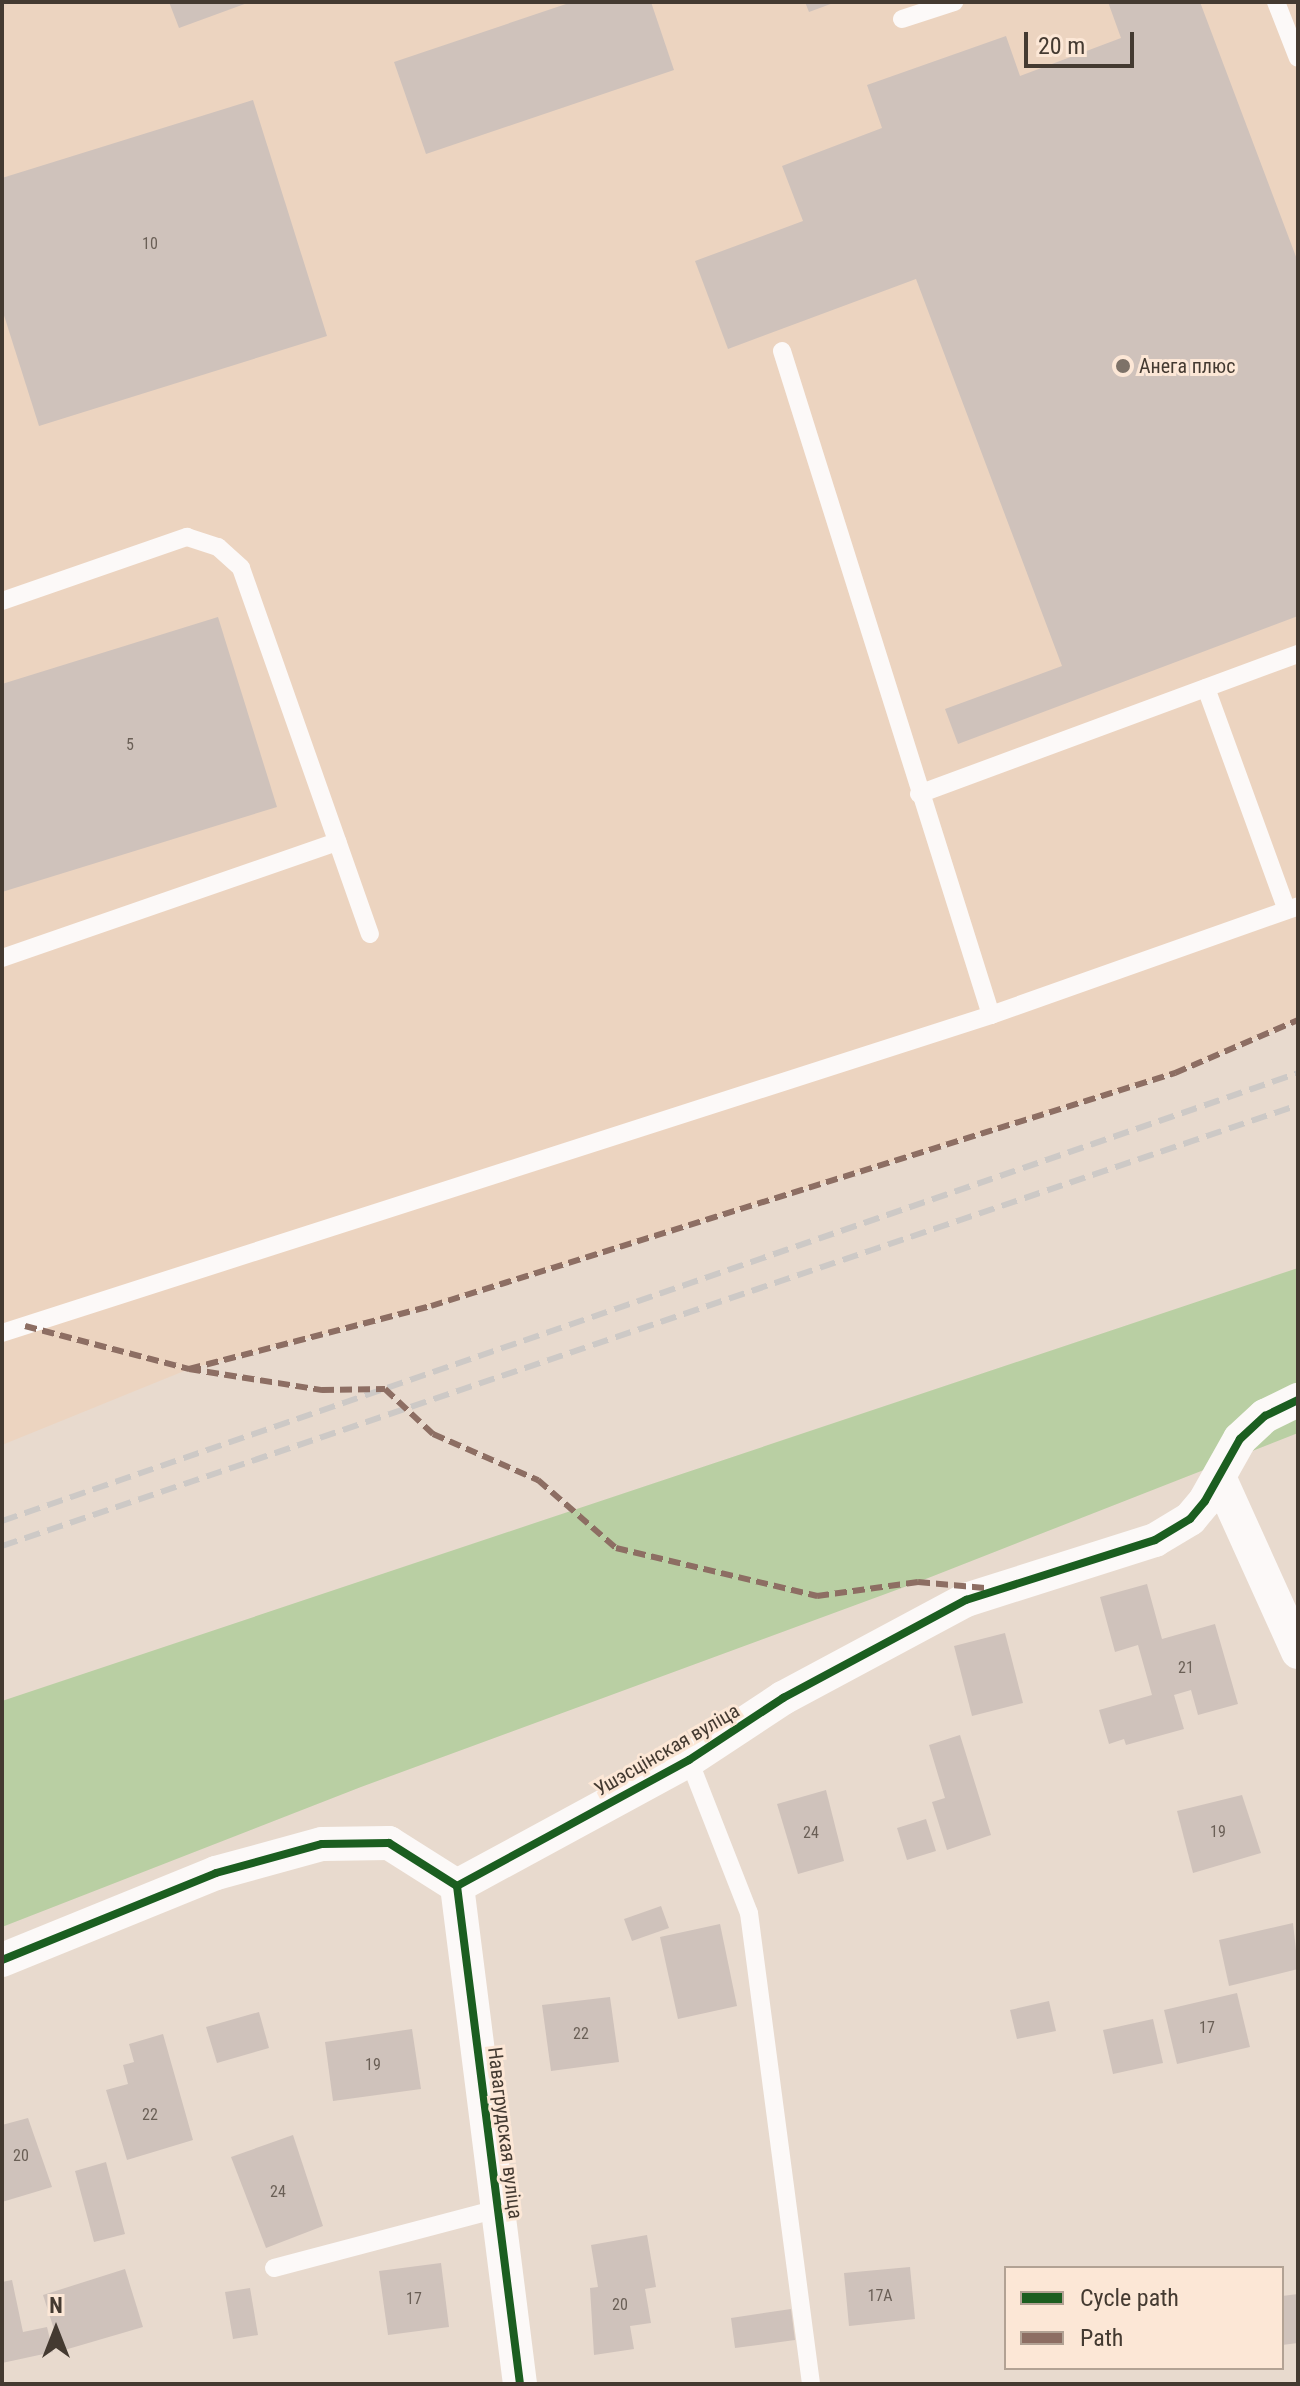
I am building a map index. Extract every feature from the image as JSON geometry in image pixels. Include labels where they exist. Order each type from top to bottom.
[{"type":"street","name":"Ушэсцінская вуліца","points":[[457,1886],[689,1760],[783,1698],[966,1600],[1155,1540],[1190,1519],[1220,1479],[1240,1439],[1265,1416],[1298,1400]]},
{"type":"street","points":[[1220,1479],[1298,1652]]},
{"type":"street","points":[[2,1960],[216,1873],[322,1844],[389,1843],[457,1886]]},
{"type":"street","name":"Навагрудская вуліца","points":[[457,1886],[520,2384]]},
{"type":"lane","points":[[902,19],[954,2]]},
{"type":"lane","points":[[1276,2],[1298,58]]},
{"type":"lane","points":[[782,351],[991,1015]]},
{"type":"lane","points":[[2,601],[187,537],[218,547],[241,568],[370,934]]},
{"type":"lane","points":[[919,794],[1298,654]]},
{"type":"lane","points":[[2,1333],[991,1015],[1293,908],[1206,688]]},
{"type":"lane","points":[[2,958],[337,842]]},
{"type":"lane","points":[[689,1760],[749,1913],[811,2384]]},
{"type":"lane","points":[[274,2268],[498,2209]]},
{"type":"shaded area","points":[[2,2],[1298,2],[1298,1020],[1175,1073],[431,1306],[189,1369],[2,1445]]},
{"type":"green space","points":[[1298,1268],[1298,1433],[918,1582],[361,1787],[2,1927],[2,1701]]},
{"type":"building","points":[[169,2],[250,2],[179,28]]},
{"type":"building","points":[[572,2],[651,2],[674,70],[426,154],[394,62]]},
{"type":"building","points":[[805,2],[836,2],[809,12]]},
{"type":"building","name":"Анега плюс","points":[[1108,2],[1200,2],[1298,262],[1298,616],[958,744],[945,709],[1062,666],[916,279],[728,349],[695,261],[803,221],[782,166],[882,128],[867,85],[1006,36],[1020,76],[1121,38]]},
{"type":"building","points":[[253,100],[327,336],[39,426],[2,309],[2,178]]},
{"type":"building","points":[[218,617],[277,807],[2,892],[2,684]]},
{"type":"building","points":[[1147,1584],[1162,1639],[1215,1624],[1238,1704],[1198,1715],[1191,1690],[1174,1695],[1184,1729],[1126,1745],[1124,1739],[1109,1744],[1099,1710],[1152,1695],[1138,1645],[1115,1652],[1100,1597]]},
{"type":"building","points":[[1005,1633],[1023,1703],[972,1716],[954,1646]]},
{"type":"building","points":[[960,1735],[991,1835],[947,1850],[932,1802],[945,1798],[929,1745]]},
{"type":"building","points":[[826,1790],[844,1861],[798,1874],[777,1804]]},
{"type":"building","points":[[1242,1795],[1261,1853],[1193,1873],[1177,1811]]},
{"type":"building","points":[[926,1819],[936,1851],[907,1860],[897,1828]]},
{"type":"building","points":[[661,1906],[669,1928],[632,1941],[624,1919]]},
{"type":"building","points":[[1293,1923],[1298,1969],[1229,1986],[1219,1940]]},
{"type":"building","points":[[720,1924],[737,2006],[678,2019],[660,1937]]},
{"type":"building","points":[[1237,1993],[1250,2047],[1177,2064],[1164,2010]]},
{"type":"building","points":[[610,1997],[619,2062],[551,2071],[542,2005]]},
{"type":"building","points":[[1049,2001],[1056,2031],[1017,2039],[1010,2010]]},
{"type":"building","points":[[259,2012],[269,2048],[217,2063],[206,2027]]},
{"type":"building","points":[[1153,2019],[1163,2063],[1113,2074],[1103,2030]]},
{"type":"building","points":[[412,2029],[421,2089],[333,2101],[325,2042]]},
{"type":"building","points":[[163,2034],[193,2140],[127,2160],[106,2090],[128,2084],[123,2065],[134,2062],[129,2044]]},
{"type":"building","points":[[28,2118],[52,2187],[2,2202],[2,2125]]},
{"type":"building","points":[[293,2135],[323,2226],[266,2248],[231,2157]]},
{"type":"building","points":[[106,2162],[125,2234],[94,2242],[75,2171]]},
{"type":"building","points":[[647,2235],[656,2287],[645,2289],[651,2323],[630,2326],[634,2349],[594,2355],[590,2288],[598,2287],[591,2245]]},
{"type":"building","points":[[441,2263],[449,2327],[388,2335],[379,2271]]},
{"type":"building","points":[[910,2267],[915,2319],[849,2326],[844,2273]]},
{"type":"building","points":[[125,2269],[143,2327],[61,2351],[43,2295]]},
{"type":"building","points":[[12,2280],[23,2332],[47,2327],[53,2352],[2,2363],[2,2282]]},
{"type":"building","points":[[250,2288],[258,2335],[233,2339],[225,2292]]},
{"type":"building","points":[[1298,2294],[1298,2343],[1284,2345],[1284,2296]]},
{"type":"building","points":[[791,2309],[795,2340],[735,2348],[731,2318]]},
{"type":"railway","points":[[2,1521],[1298,1073]]},
{"type":"railway","points":[[2,1546],[1298,1105]]},
{"type":"marked path","points":[[189,1369],[431,1306],[1175,1073],[1298,1020]]},
{"type":"marked path","points":[[25,1326],[189,1369],[322,1390],[385,1389],[433,1434],[538,1480],[616,1548],[817,1596],[918,1582],[985,1588]]},
{"type":"cycle path","points":[[2,1960],[216,1873],[322,1844],[389,1843],[457,1886],[689,1760],[783,1698],[966,1600],[1155,1540],[1190,1519],[1205,1501],[1240,1439],[1265,1416],[1298,1400]]},
{"type":"cycle path","points":[[457,1886],[520,2384]]},
{"type":"place","name":"Анега плюс","points":[[1123,366]]}]
